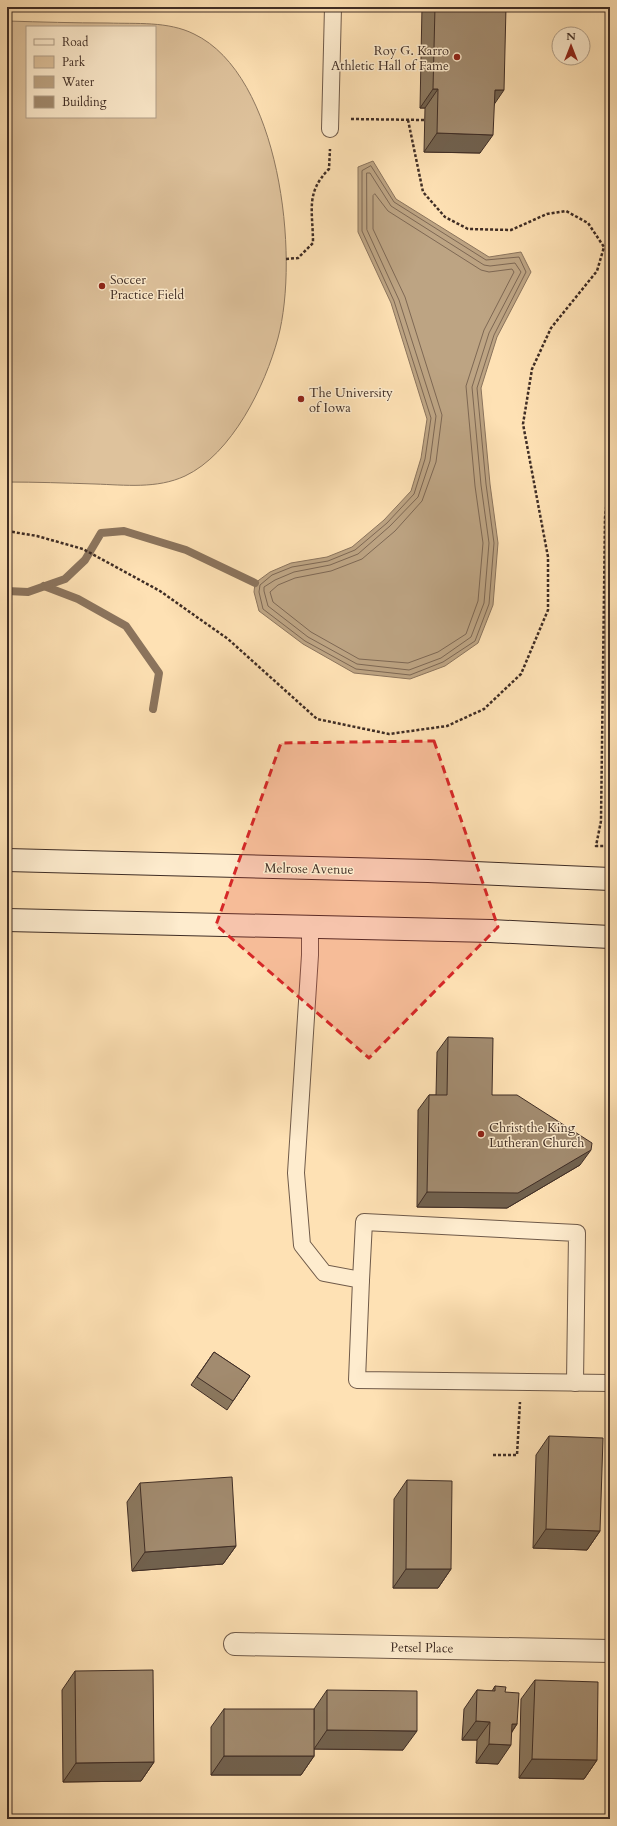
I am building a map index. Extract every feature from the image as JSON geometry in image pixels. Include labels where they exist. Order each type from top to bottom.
[{"type":"main road","name":"Melrose Avenue","points":[[7,860],[428,871],[610,878]]},
{"type":"main road","points":[[7,920],[491,931],[610,937]]},
{"type":"main road","name":"Petsel Place","points":[[235,1644],[610,1651]]},
{"type":"lane","points":[[331,124],[333,7]]},
{"type":"lane","points":[[310,928],[310,955],[296,1173],[302,1245],[324,1273],[361,1280]]},
{"type":"lane","points":[[575,1383],[578,1233],[364,1222],[357,1380],[575,1383],[610,1383]]},
{"type":"path","points":[[7,531],[36,536],[83,550],[160,591],[228,639],[317,719],[389,734],[447,726],[484,708],[521,674],[548,610],[548,557],[523,424],[532,369],[551,328],[597,271],[604,247],[588,223],[566,211],[547,214],[511,230],[468,229],[445,218],[424,192],[408,120]]},
{"type":"path","points":[[286,258],[298,258],[313,243],[312,194],[319,180],[329,169],[331,124],[425,120]]},
{"type":"path","points":[[610,471],[605,518],[601,821],[596,846],[610,846]]},
{"type":"path","points":[[493,1455],[516,1455],[521,1382]]},
{"type":"highlighted area","points":[[434,741],[498,927],[369,1058],[216,925],[281,743]]},
{"type":"green space","name":"Soccer Practice Field","points":[[7,21],[141,23],[174,27],[194,34],[223,55],[246,87],[264,127],[276,171],[284,217],[286,262],[284,303],[278,338],[265,377],[244,417],[218,452],[202,466],[185,476],[152,485],[7,482]]},
{"type":"water","points":[[373,161],[396,199],[489,257],[521,252],[531,272],[497,337],[481,388],[490,484],[498,543],[493,605],[478,643],[445,666],[410,679],[354,673],[303,644],[259,611],[254,592],[255,583],[270,572],[291,563],[327,557],[352,547],[384,520],[411,491],[421,458],[427,419],[391,303],[358,232],[358,167]]},
{"type":"building","name":"Roy G. Karro Athletic Hall of Fame","points":[[435,7],[506,7],[504,90],[495,90],[493,135],[437,133],[438,89],[433,89]]},
{"type":"building","name":"Christ the King Lutheran Church","points":[[448,1037],[493,1038],[492,1095],[517,1095],[592,1143],[591,1150],[518,1193],[427,1192],[429,1095],[447,1095]]},
{"type":"building","points":[[214,1352],[250,1376],[233,1401],[197,1377]]},
{"type":"building","points":[[549,1436],[603,1438],[600,1531],[546,1529]]},
{"type":"building","points":[[232,1477],[236,1546],[145,1552],[140,1483]]},
{"type":"building","points":[[407,1480],[452,1481],[451,1569],[406,1569]]},
{"type":"building","points":[[7,1592],[9,1592],[9,1615],[7,1615]]},
{"type":"building","points":[[153,1670],[154,1762],[76,1763],[75,1671]]},
{"type":"building","points":[[535,1680],[598,1682],[597,1760],[532,1759]]},
{"type":"building","points":[[495,1686],[506,1687],[505,1692],[519,1693],[517,1724],[512,1724],[511,1745],[489,1744],[490,1722],[476,1721],[477,1690],[495,1691]]},
{"type":"building","points":[[327,1690],[417,1691],[417,1731],[327,1730]]},
{"type":"building","points":[[224,1709],[314,1709],[314,1756],[224,1756]]},
{"type":"waterway","points":[[7,591],[28,592],[65,579],[85,560],[101,533],[124,531],[186,550],[255,583]]},
{"type":"waterway","points":[[44,586],[78,599],[126,626],[159,673],[153,709]]},
{"type":"place","name":"Roy G. Karro Athletic Hall of Fame","points":[[457,57]]},
{"type":"place","name":"Soccer Practice Field","points":[[102,286]]},
{"type":"place","name":"The University of Iowa","points":[[301,399]]},
{"type":"place","name":"Christ the King Lutheran Church","points":[[481,1134]]}]
